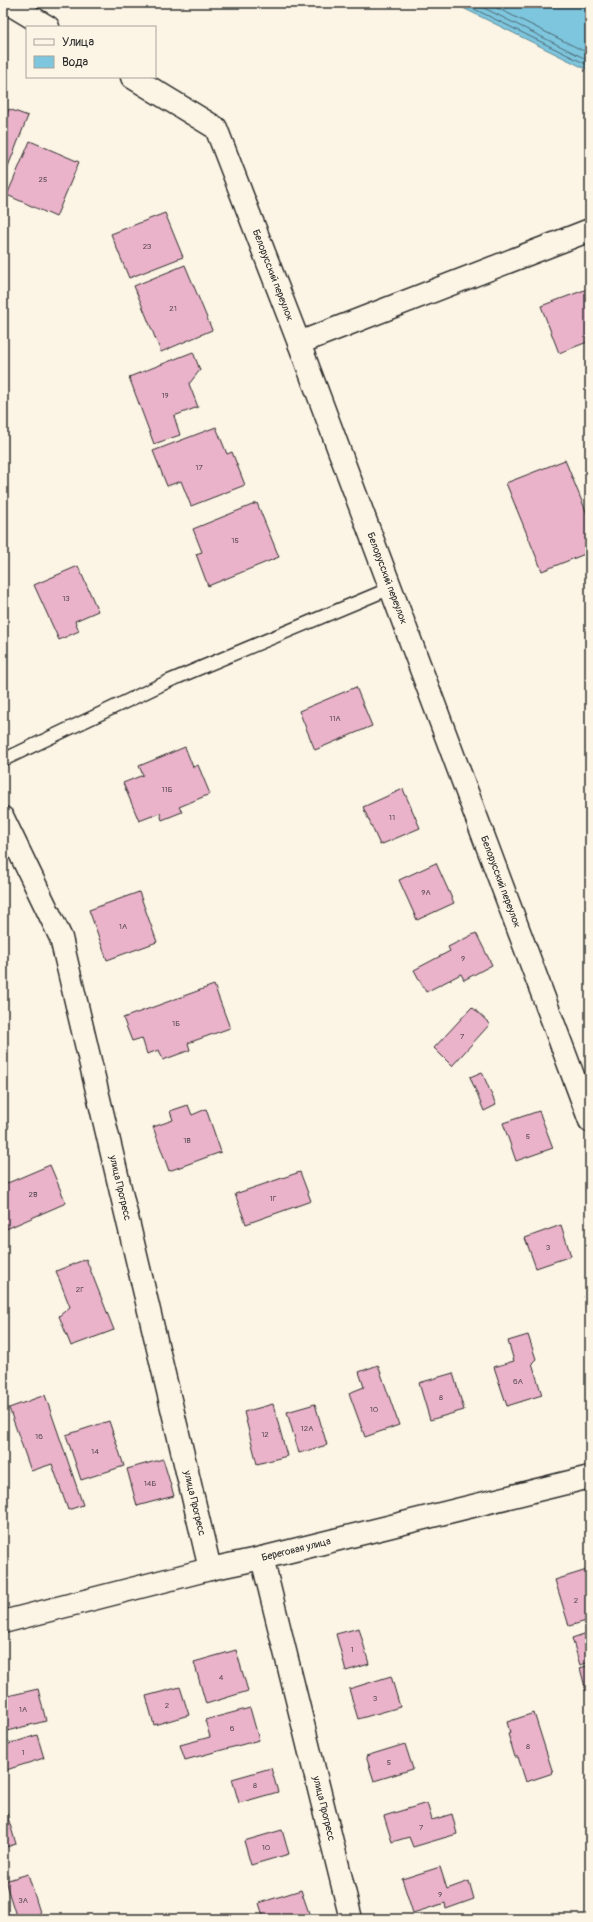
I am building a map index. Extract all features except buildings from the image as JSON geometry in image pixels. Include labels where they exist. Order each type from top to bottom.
[{"type":"street","points":[[8,3],[46,26]]},
{"type":"street","name":"Белорусский переулок","points":[[134,78],[216,128],[299,343],[590,1121]]},
{"type":"street","points":[[299,343],[590,230]]},
{"type":"street","name":"улица Прогресс","points":[[3,818],[61,938],[210,1568]]},
{"type":"street","name":"Береговая улица","points":[[3,1622],[210,1568],[262,1558],[590,1477]]},
{"type":"street","name":"улица Прогресс","points":[[262,1558],[351,1919]]},
{"type":"lane","points":[[3,760],[169,682],[391,588]]},
{"type":"water","points":[[453,3],[590,3],[590,71]]}]
